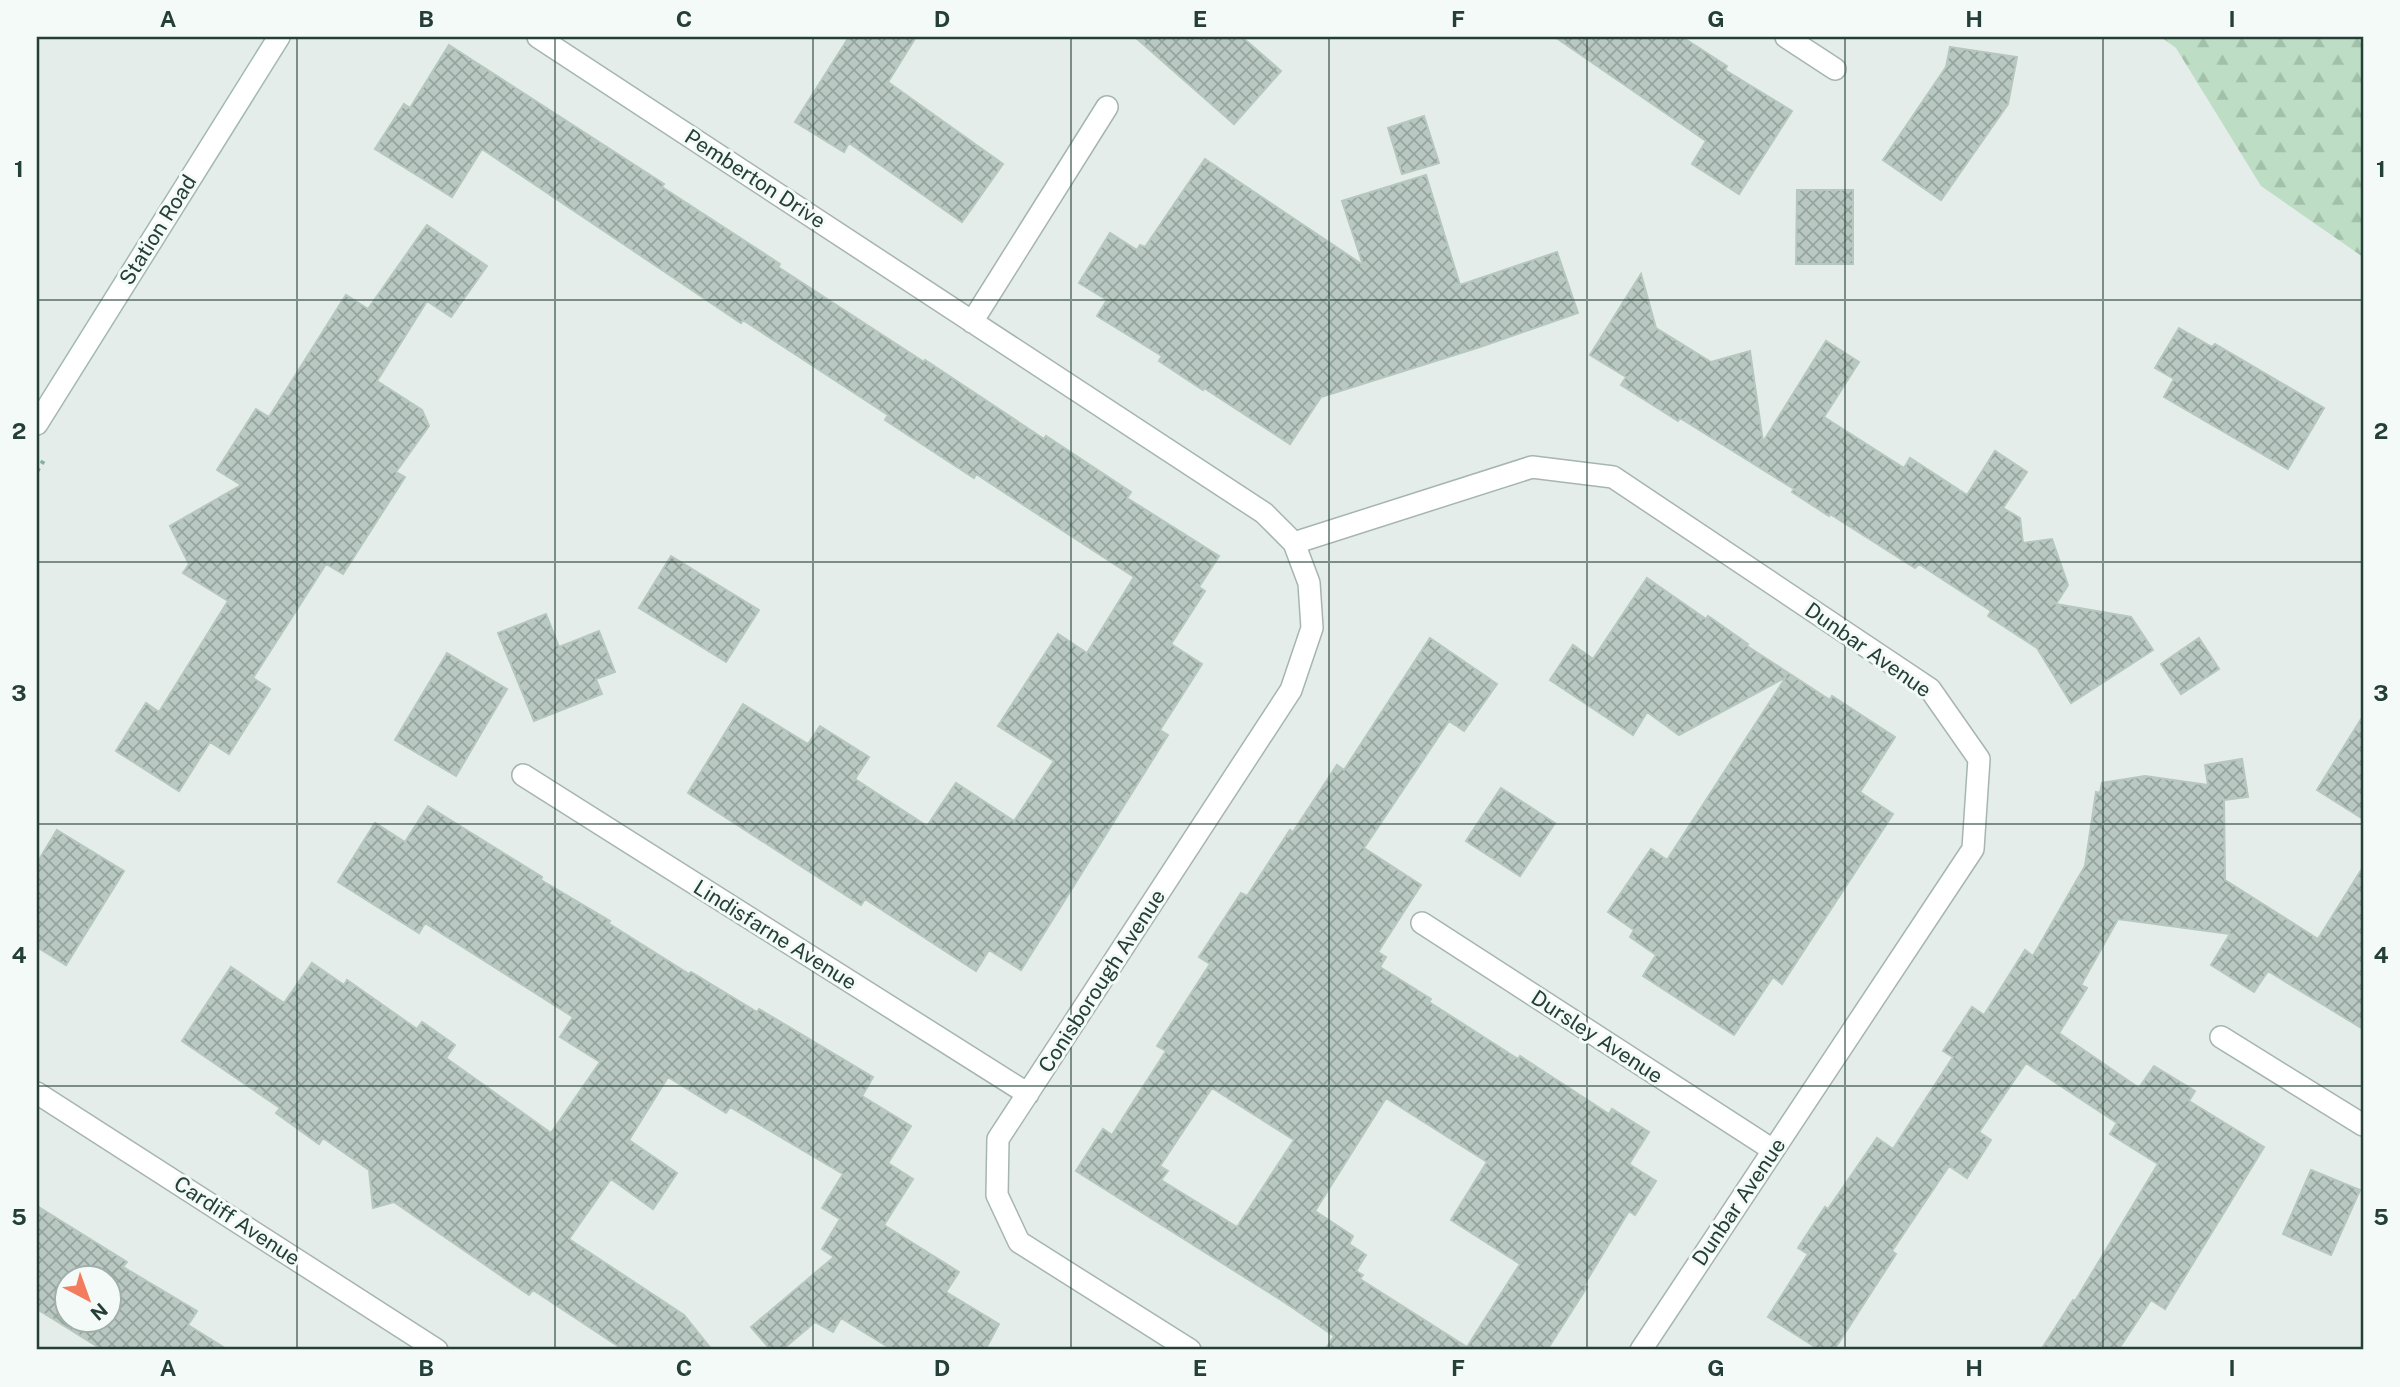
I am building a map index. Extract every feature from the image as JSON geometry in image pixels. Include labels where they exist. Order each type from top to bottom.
[{"type":"street","name":"Station Road","points":[[37,424],[279,37]]},
{"type":"street","name":"Pemberton Drive","points":[[538,37],[1264,513],[1294,543]]},
{"type":"street","points":[[1786,37],[1835,69]]},
{"type":"street","points":[[972,322],[1107,107]]},
{"type":"street","name":"Dunbar Avenue","points":[[1294,543],[1532,467],[1613,477],[1930,690],[1979,759],[1973,849],[1641,1350]]},
{"type":"street","name":"Conisborough Avenue","points":[[1190,1350],[1019,1242],[997,1195],[998,1139],[1291,690],[1311,628],[1309,583],[1294,543]]},
{"type":"street","name":"Lindisfarne Avenue","points":[[523,775],[1028,1094]]},
{"type":"street","name":"Dursley Avenue","points":[[1422,923],[1773,1150]]},
{"type":"street","points":[[2221,1037],[2363,1125]]},
{"type":"street","name":"Cardiff Avenue","points":[[37,1093],[437,1350]]},
{"type":"green space","points":[[2161,37],[2363,37],[2363,257],[2261,186],[2176,48]]},
{"type":"building","points":[[849,37],[916,37],[888,82],[1003,164],[962,222],[849,143],[844,152],[795,122]]},
{"type":"building","points":[[1135,37],[1242,37],[1281,71],[1234,124]]},
{"type":"building","points":[[1555,37],[1682,37],[1727,66],[1725,70],[1792,111],[1739,194],[1692,164],[1706,141]]},
{"type":"building","points":[[449,45],[664,184],[662,187],[780,264],[778,267],[1131,492],[1127,498],[1219,556],[1199,587],[1205,591],[1171,644],[1202,664],[1160,730],[1168,735],[1021,970],[989,950],[976,971],[865,899],[861,905],[688,793],[743,704],[808,744],[820,726],[869,757],[855,779],[927,826],[956,783],[1014,821],[1054,761],[998,726],[1058,634],[1087,653],[1134,577],[976,474],[974,478],[885,420],[888,415],[743,320],[741,323],[482,149],[452,197],[375,149],[404,104],[410,108]]},
{"type":"building","points":[[1950,47],[2017,57],[2008,104],[1941,200],[1883,160],[1946,67]]},
{"type":"building","points":[[1424,116],[1439,163],[1402,174],[1388,128]]},
{"type":"building","points":[[1205,159],[1363,265],[1342,201],[1426,175],[1460,285],[1557,252],[1578,313],[1321,397],[1290,444],[1159,361],[1162,356],[1097,316],[1107,300],[1079,283],[1110,233],[1137,250],[1140,245],[1145,247]]},
{"type":"building","points":[[1797,190],[1853,190],[1853,264],[1796,264]]},
{"type":"building","points":[[427,225],[487,266],[451,317],[427,301],[377,381],[422,410],[429,426],[396,472],[405,477],[343,574],[326,564],[253,678],[270,689],[229,754],[210,742],[179,791],[116,751],[146,703],[159,712],[228,601],[183,573],[189,564],[170,526],[241,485],[217,470],[256,409],[269,417],[346,295],[368,309]]},
{"type":"building","points":[[1641,274],[1656,328],[1711,362],[1750,351],[1763,442],[1826,341],[1859,362],[1824,417],[1904,468],[1910,458],[1967,495],[1995,451],[2027,472],[2003,508],[2020,518],[2023,543],[2052,539],[2068,585],[2056,604],[2131,617],[2153,650],[2071,703],[2037,648],[1988,616],[1991,611],[1919,564],[1915,568],[1830,514],[1829,516],[1792,492],[1794,489],[1680,418],[1678,421],[1621,385],[1626,377],[1590,355]]},
{"type":"building","points":[[2179,328],[2212,347],[2215,344],[2324,408],[2288,469],[2164,397],[2174,379],[2155,368]]},
{"type":"building","points":[[671,556],[759,610],[726,662],[639,608]]},
{"type":"building","points":[[1647,578],[1706,619],[1708,616],[1748,644],[1747,646],[1830,700],[1832,696],[1895,737],[1860,792],[1893,814],[1782,984],[1773,977],[1734,1035],[1643,976],[1656,955],[1630,937],[1634,930],[1608,912],[1651,849],[1667,860],[1786,677],[1679,735],[1647,712],[1633,735],[1550,680],[1573,645],[1593,659]]},
{"type":"building","points":[[546,614],[559,647],[599,631],[615,672],[596,679],[602,694],[534,721],[498,633]]},
{"type":"building","points":[[1430,638],[1497,684],[1464,731],[1449,721],[1364,848],[1421,885],[1378,952],[1386,957],[1380,967],[1518,1059],[1520,1056],[1609,1114],[1612,1109],[1649,1132],[1629,1164],[1656,1181],[1635,1215],[1629,1211],[1584,1285],[1587,1287],[1547,1350],[1325,1350],[1334,1336],[1076,1171],[1103,1129],[1112,1135],[1166,1051],[1157,1046],[1210,964],[1199,957],[1241,893],[1247,896],[1337,765],[1344,770]],"holes":[[[1212,1088],[1294,1140],[1237,1227],[1161,1180],[1168,1171],[1160,1166]],[[1386,1098],[1487,1162],[1451,1220],[1520,1264],[1467,1347],[1360,1279],[1363,1275],[1356,1271],[1366,1255],[1349,1244],[1353,1236],[1315,1211]]]},
{"type":"building","points":[[2199,638],[2219,669],[2181,694],[2161,664]]},
{"type":"building","points":[[447,653],[507,689],[456,776],[395,740]]},
{"type":"building","points":[[2363,716],[2363,819],[2317,790]]},
{"type":"building","points":[[2242,759],[2248,797],[2224,800],[2225,880],[2318,939],[2363,867],[2363,1029],[2268,971],[2254,992],[2211,965],[2230,934],[2118,919],[2081,985],[2087,988],[2059,1033],[2139,1088],[2154,1066],[2195,1091],[2189,1101],[2264,1147],[2165,1309],[2151,1300],[2118,1350],[2041,1350],[2073,1300],[2075,1301],[2158,1164],[2110,1134],[2117,1123],[2026,1063],[1979,1132],[1991,1140],[1967,1178],[1949,1166],[1892,1251],[1896,1254],[1834,1350],[1820,1350],[1768,1317],[1808,1254],[1798,1248],[1825,1207],[1828,1209],[1877,1138],[1893,1149],[1953,1057],[1943,1051],[1972,1007],[1984,1015],[2025,950],[2033,956],[2085,866],[2096,792],[2100,793],[2102,783],[2145,776],[2208,785],[2205,765]]},
{"type":"building","points":[[1501,788],[1555,823],[1520,876],[1466,841]]},
{"type":"building","points":[[428,806],[689,974],[691,972],[757,1012],[759,1009],[873,1077],[862,1096],[911,1126],[888,1163],[913,1179],[884,1225],[959,1272],[946,1292],[999,1324],[985,1350],[893,1350],[841,1318],[833,1332],[815,1322],[782,1350],[771,1350],[751,1327],[834,1257],[822,1249],[840,1219],[822,1208],[843,1174],[730,1107],[726,1113],[668,1077],[629,1140],[677,1173],[653,1209],[611,1179],[569,1239],[684,1315],[712,1350],[624,1350],[533,1290],[529,1295],[394,1202],[373,1208],[369,1170],[323,1138],[319,1144],[276,1113],[280,1108],[182,1041],[231,967],[284,1003],[312,963],[344,985],[347,980],[417,1029],[422,1022],[455,1045],[446,1058],[551,1133],[600,1062],[560,1037],[573,1017],[425,923],[419,933],[338,882],[375,823],[405,842]]},
{"type":"building","points":[[57,830],[124,871],[66,965],[37,947],[37,863]]},
{"type":"building","points":[[2311,1170],[2360,1190],[2331,1255],[2283,1234]]},
{"type":"building","points":[[37,1206],[127,1262],[123,1267],[197,1311],[188,1325],[228,1350],[103,1350],[77,1334],[122,1334],[122,1264],[52,1264],[52,1318],[37,1309]]}]
